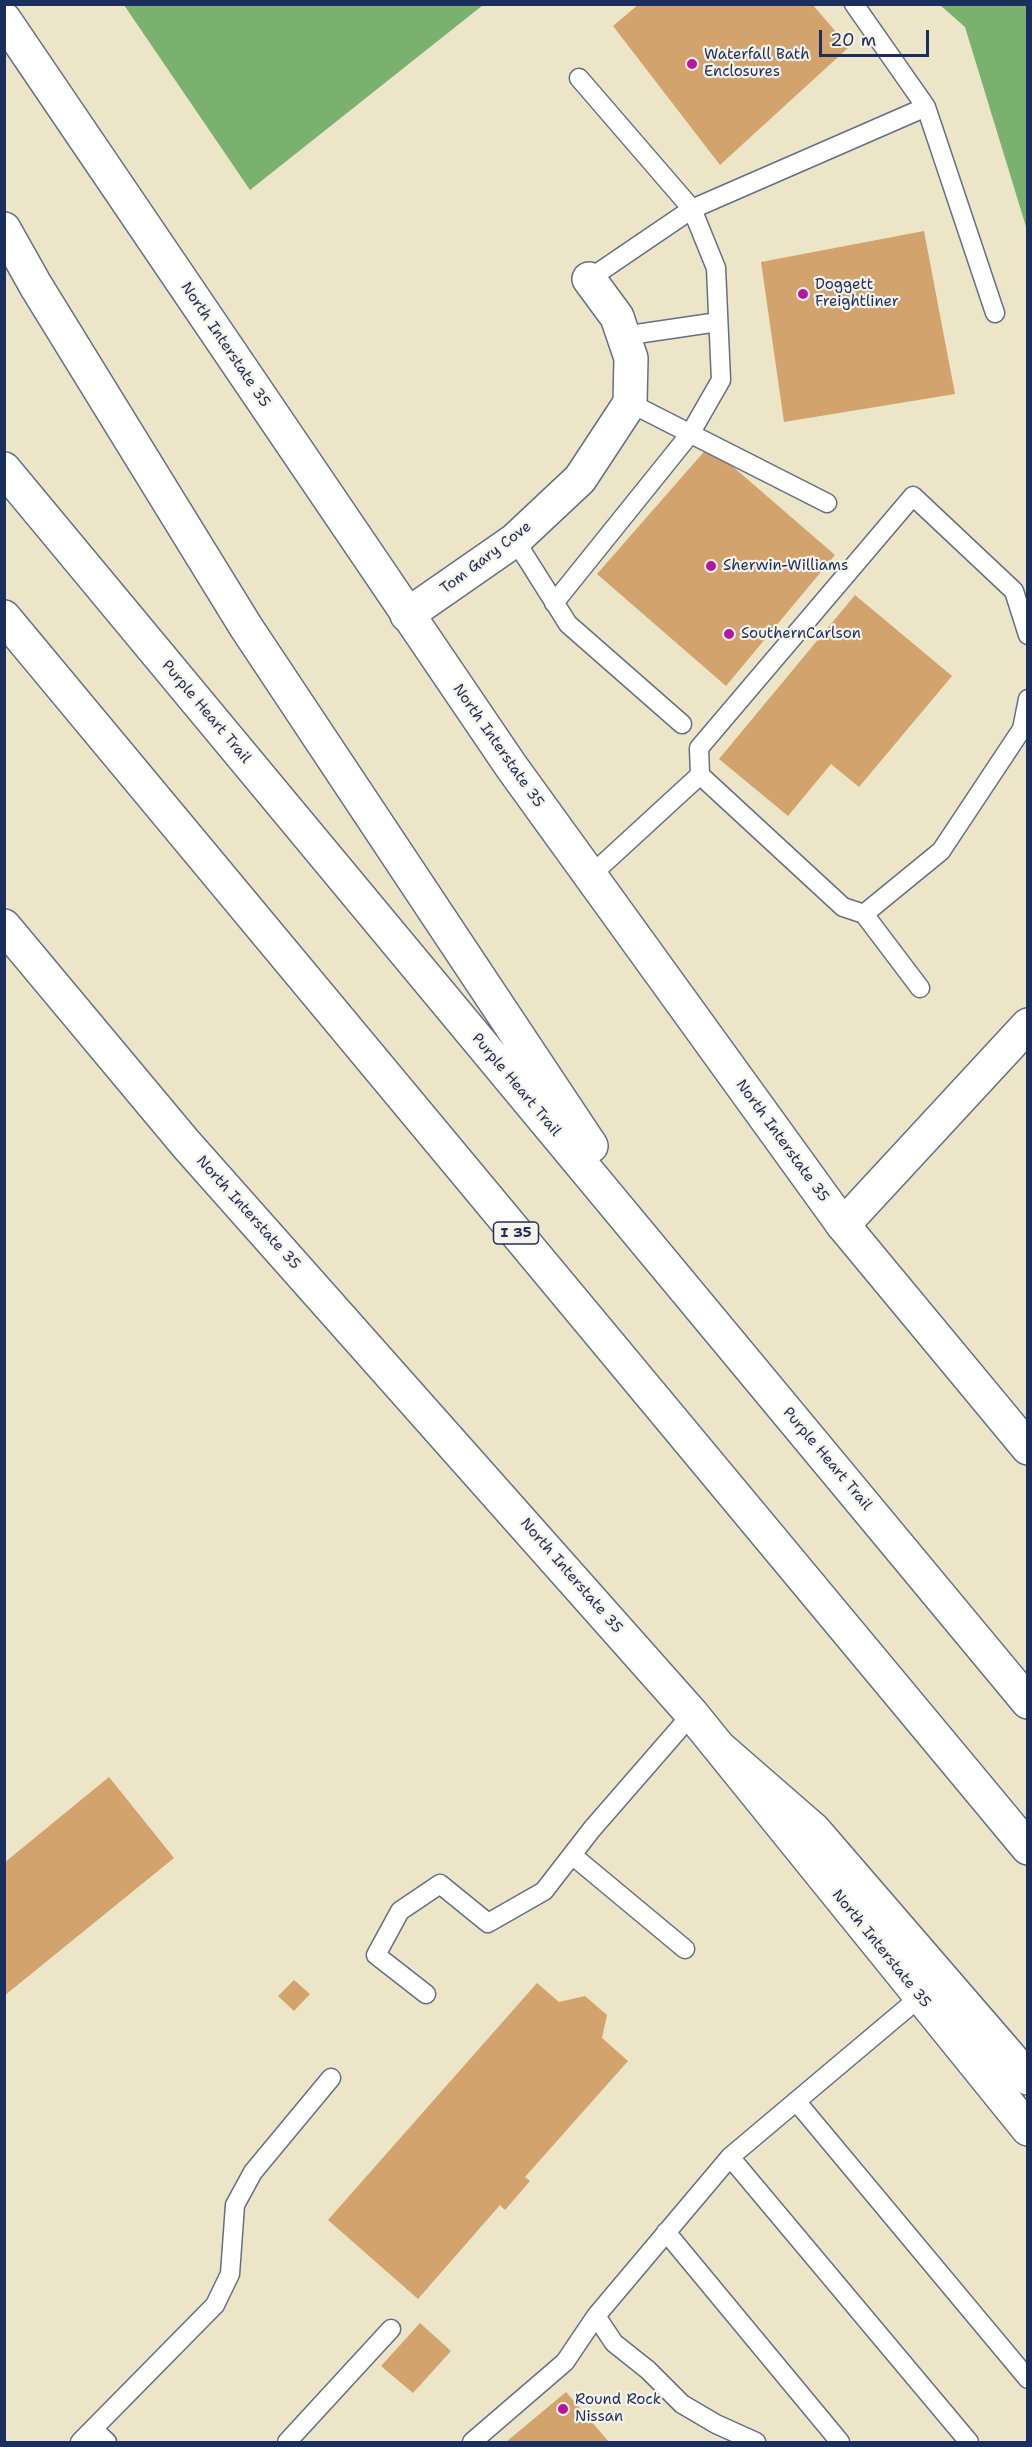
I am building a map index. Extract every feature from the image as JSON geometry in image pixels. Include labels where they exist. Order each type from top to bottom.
[{"type":"main road","name":"North Interstate 35","points":[[4,19],[407,615],[590,876],[843,1225],[1028,1448]]},
{"type":"main road","points":[[4,229],[36,286],[246,627],[421,894],[696,1302]]},
{"type":"main road","points":[[589,279],[617,317],[631,358],[630,403]]},
{"type":"main road","name":"Tom Gary Cove","points":[[407,615],[515,540],[580,479],[630,403]]},
{"type":"main road","name":"Purple Heart Trail","points":[[4,469],[1028,1702]]},
{"type":"main road","name":"I 35","points":[[4,617],[1028,1848]]},
{"type":"main road","name":"North Interstate 35","points":[[4,926],[186,1144],[692,1714],[1028,2129]]},
{"type":"main road","points":[[843,1225],[1028,1024]]},
{"type":"main road","points":[[721,1749],[814,1830],[1028,2078]]},
{"type":"lane","points":[[854,4],[926,107],[995,313]]},
{"type":"lane","points":[[554,603],[690,434],[722,380],[717,268],[692,209],[579,78]]},
{"type":"lane","points":[[589,279],[692,209],[926,107]]},
{"type":"lane","points":[[623,336],[718,322]]},
{"type":"lane","points":[[630,403],[827,503]]},
{"type":"lane","points":[[920,988],[864,914],[843,907],[700,775],[699,748],[913,496],[1014,591],[1028,635]]},
{"type":"lane","points":[[515,540],[568,624],[682,724]]},
{"type":"lane","points":[[864,914],[941,851],[1022,729],[1028,699]]},
{"type":"lane","points":[[590,876],[700,775]]},
{"type":"lane","points":[[426,1994],[376,1955],[400,1911],[440,1884],[488,1923],[544,1891],[692,1714]]},
{"type":"lane","points":[[572,1855],[685,1949]]},
{"type":"lane","points":[[472,2442],[565,2362],[596,2316],[730,2157],[920,1997]]},
{"type":"lane","points":[[80,2442],[215,2305],[230,2274],[235,2205],[253,2172],[331,2078]]},
{"type":"lane","points":[[796,2101],[1028,2379]]},
{"type":"lane","points":[[730,2157],[969,2442]]},
{"type":"lane","points":[[666,2232],[840,2442]]},
{"type":"lane","points":[[596,2316],[615,2343],[648,2370],[682,2404],[716,2424],[756,2442]]},
{"type":"lane","points":[[287,2442],[391,2329]]},
{"type":"lane","points":[[93,2429],[107,2442]]},
{"type":"green space","points":[[124,5],[483,5],[250,190]]},
{"type":"green space","points":[[940,5],[1027,5],[1027,230],[965,27]]},
{"type":"building","points":[[639,4],[812,4],[849,47],[720,165],[613,26]]},
{"type":"building","points":[[924,231],[955,394],[784,422],[761,262]]},
{"type":"building","points":[[709,446],[835,555],[726,686],[597,574]]},
{"type":"building","points":[[855,595],[952,676],[859,787],[831,764],[788,816],[719,759]]},
{"type":"building","points":[[109,1777],[174,1858],[4,1996],[4,1863]]},
{"type":"building","points":[[294,1980],[310,1994],[294,2011],[278,1996]]},
{"type":"building","points":[[537,1983],[559,2002],[585,1996],[607,2015],[602,2038],[628,2061],[525,2177],[530,2181],[505,2210],[500,2205],[418,2299],[328,2220]]},
{"type":"building","points":[[420,2323],[451,2351],[413,2393],[381,2366]]},
{"type":"building","name":"Round Rock Nissan","points":[[566,2392],[609,2442],[506,2442]]},
{"type":"place","name":"Waterfall Bath Enclosures","points":[[692,64]]},
{"type":"place","name":"Doggett Freightliner","points":[[803,294]]},
{"type":"place","name":"Sherwin-Williams","points":[[711,566]]},
{"type":"place","name":"SouthernCarlson","points":[[729,634]]},
{"type":"place","name":"Round Rock Nissan","points":[[563,2409]]}]
